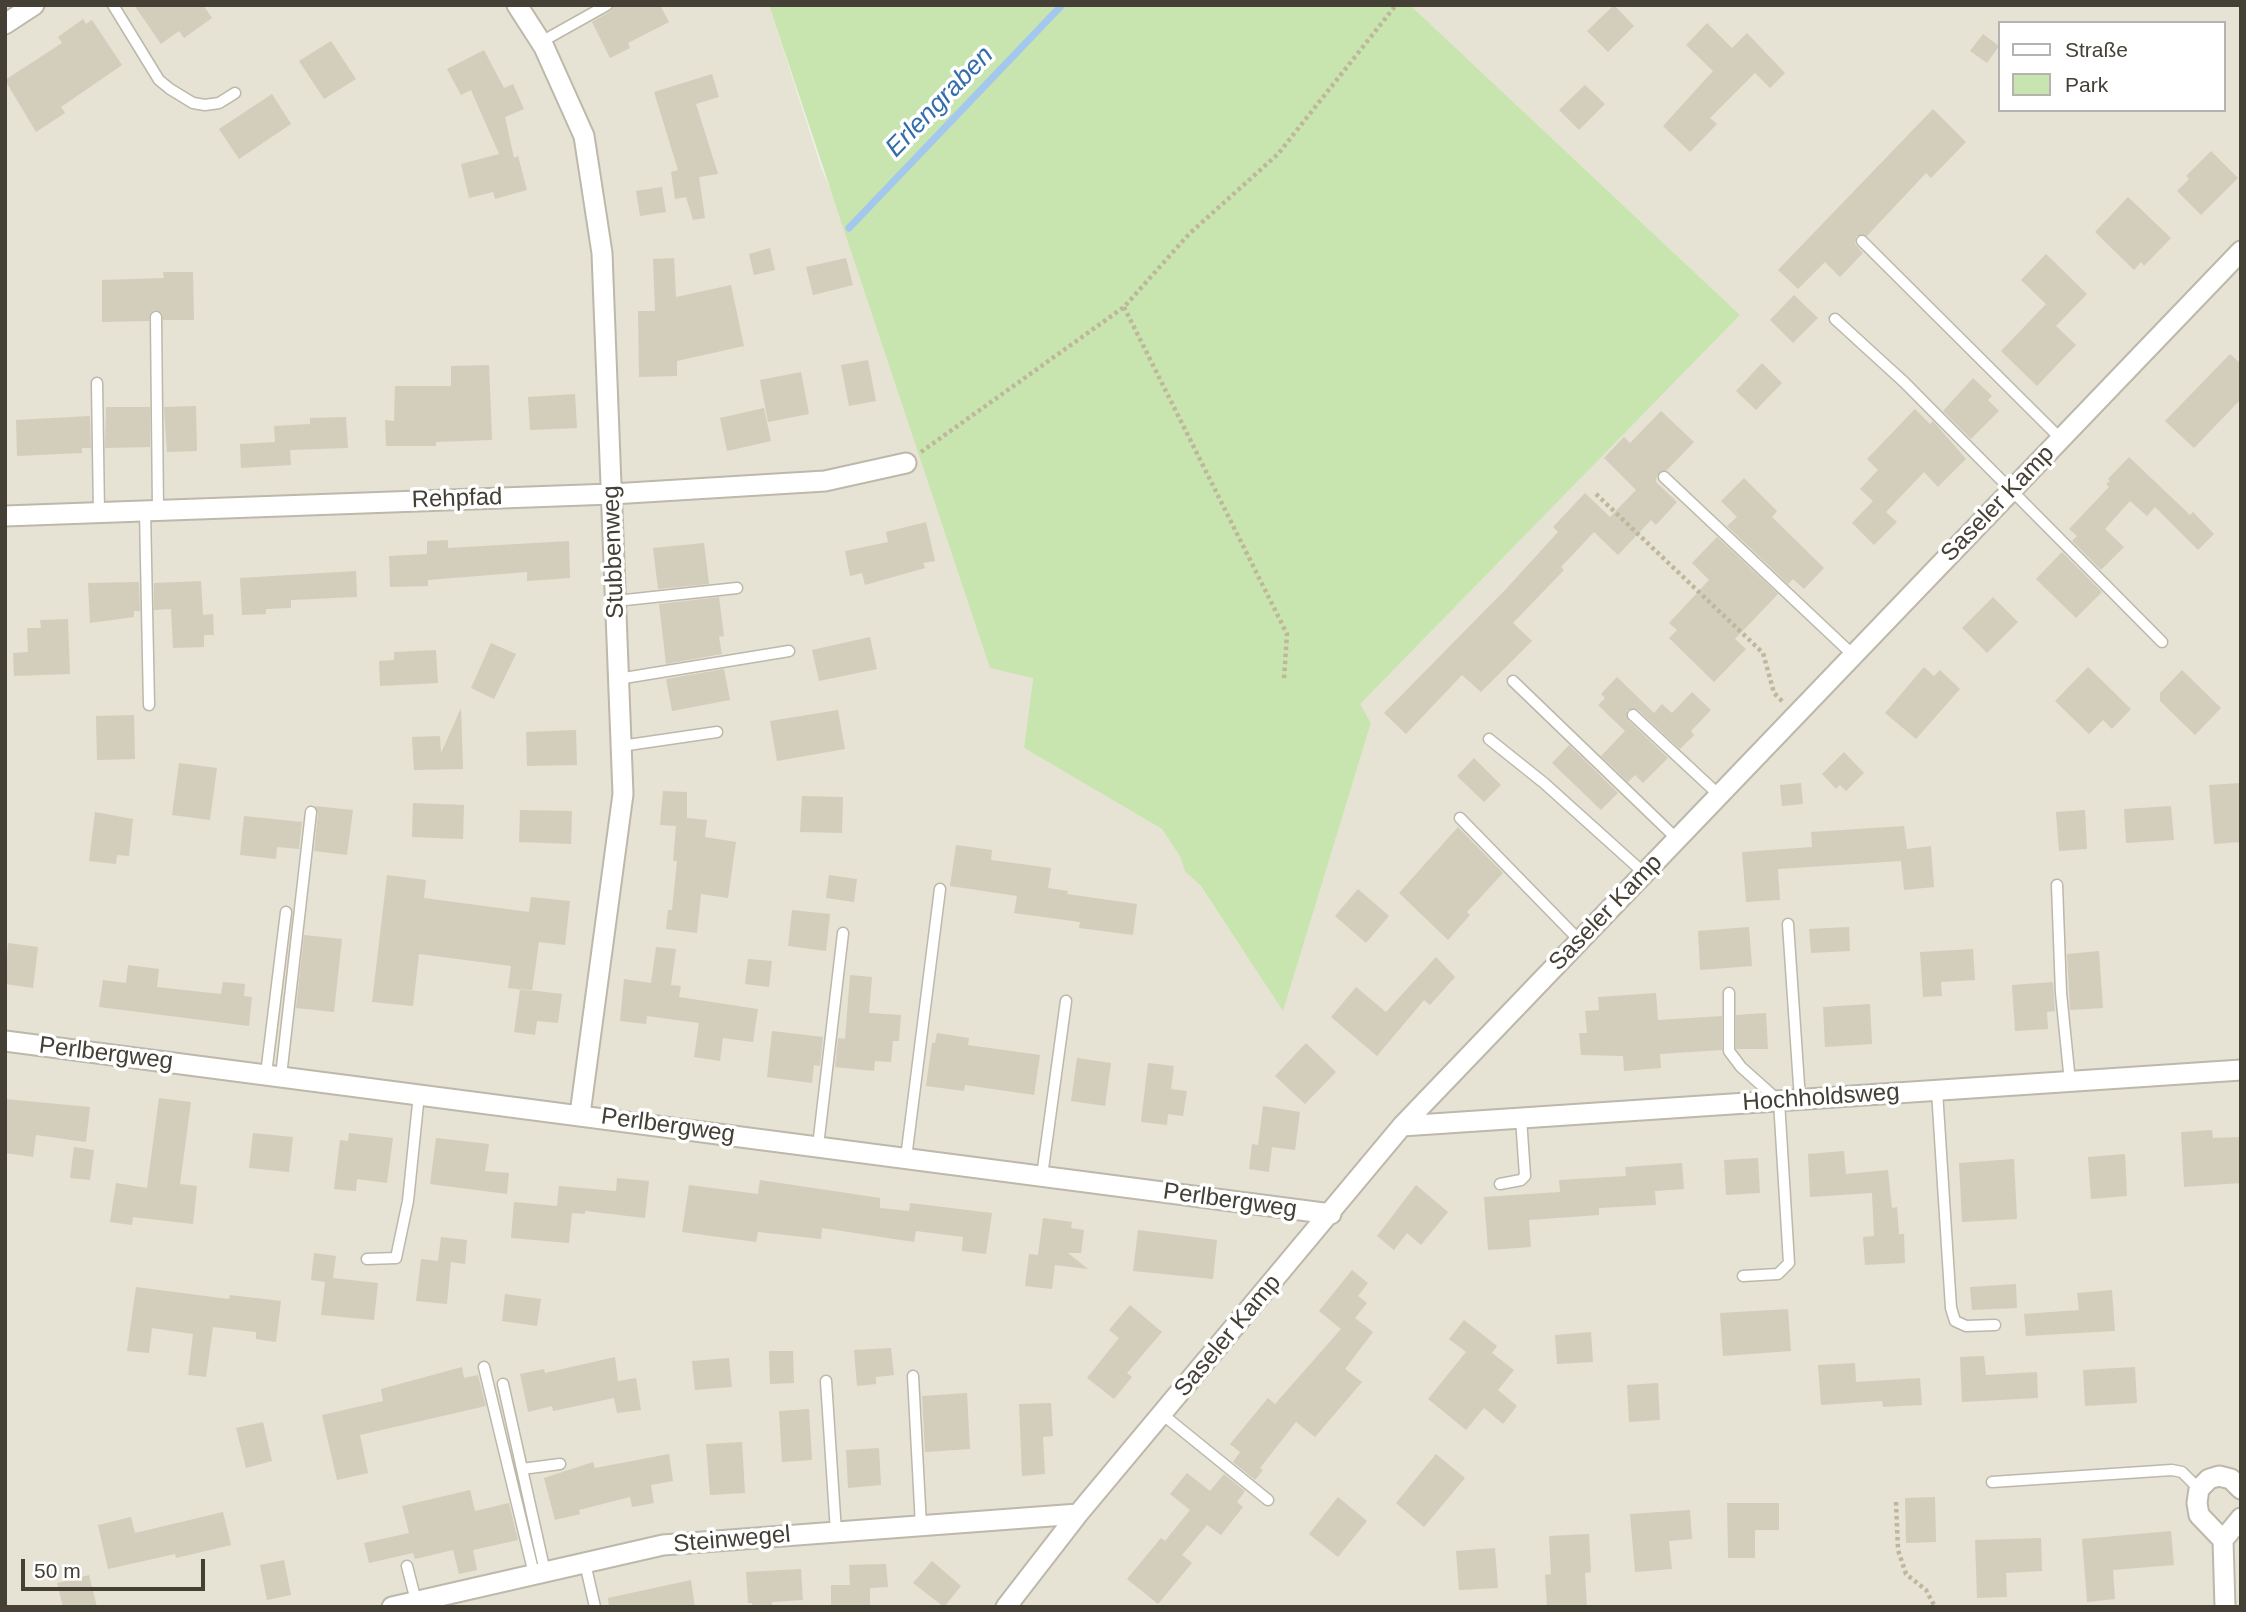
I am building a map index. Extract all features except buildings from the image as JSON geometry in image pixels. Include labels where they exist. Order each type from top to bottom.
[{"type":"street","points":[[5,24],[34,5]]},
{"type":"street","name":"Stubbenweg","points":[[517,5],[541,42],[584,136],[602,253],[623,793],[580,1114]]},
{"type":"street","name":"Saseler Kamp","points":[[1006,1607],[1078,1514],[1402,1126],[2241,251]]},
{"type":"street","name":"Rehpfad","points":[[5,516],[612,494],[825,481],[906,463]]},
{"type":"street","name":"Perlbergweg","points":[[5,1041],[1331,1214]]},
{"type":"street","name":"Hochholdsweg","points":[[1402,1126],[2241,1070]]},
{"type":"street","points":[[2223,1540],[2199,1515],[2197,1503],[2200,1489],[2209,1479],[2219,1476],[2237,1481]]},
{"type":"street","name":"Steinwegel","points":[[392,1607],[663,1545],[1078,1514]]},
{"type":"street","points":[[2225,1607],[2223,1540],[2241,1517]]},
{"type":"lane","points":[[113,5],[159,80],[170,89],[193,103],[205,105],[219,103],[235,93]]},
{"type":"lane","points":[[541,42],[607,5]]},
{"type":"lane","points":[[1862,242],[2061,439]]},
{"type":"lane","points":[[149,705],[156,317]]},
{"type":"lane","points":[[1835,319],[1904,382],[2162,642]]},
{"type":"lane","points":[[97,383],[99,513]]},
{"type":"lane","points":[[1664,477],[1853,655]]},
{"type":"lane","points":[[616,601],[737,588]]},
{"type":"lane","points":[[618,680],[789,651]]},
{"type":"lane","points":[[1513,681],[1677,839]]},
{"type":"lane","points":[[1633,715],[1719,795]]},
{"type":"lane","points":[[621,746],[717,732]]},
{"type":"lane","points":[[1489,739],[1544,783],[1644,873]]},
{"type":"lane","points":[[273,1075],[311,812]]},
{"type":"lane","points":[[1460,818],[1580,941]]},
{"type":"lane","points":[[2057,886],[2061,993],[2070,1082]]},
{"type":"lane","points":[[906,1158],[940,889]]},
{"type":"lane","points":[[273,1075],[286,912]]},
{"type":"lane","points":[[1788,924],[1800,1100]]},
{"type":"lane","points":[[818,1146],[843,933]]},
{"type":"lane","points":[[1729,993],[1729,1051],[1741,1067],[1779,1101],[1788,1263],[1778,1274],[1743,1276]]},
{"type":"lane","points":[[1042,1176],[1066,1001]]},
{"type":"lane","points":[[1937,1091],[1951,1308],[1955,1321],[1966,1326],[1996,1325]]},
{"type":"lane","points":[[367,1259],[396,1258],[408,1201],[419,1094]]},
{"type":"lane","points":[[1500,1184],[1521,1180],[1524,1176],[1521,1118]]},
{"type":"lane","points":[[484,1367],[540,1573]]},
{"type":"lane","points":[[914,1376],[921,1526]]},
{"type":"lane","points":[[826,1381],[836,1532]]},
{"type":"lane","points":[[503,1384],[522,1469],[540,1573]]},
{"type":"lane","points":[[1162,1414],[1268,1500]]},
{"type":"lane","points":[[522,1469],[560,1464]]},
{"type":"lane","points":[[1992,1482],[2172,1470],[2182,1472],[2200,1489]]},
{"type":"lane","points":[[585,1563],[595,1607]]},
{"type":"lane","points":[[407,1566],[416,1601]]},
{"type":"path","points":[[906,463],[1125,307],[1189,234],[1278,154],[1396,5]]},
{"type":"path","points":[[1125,307],[1287,634],[1284,679]]},
{"type":"path","points":[[1596,494],[1763,653],[1774,692],[1795,715]]},
{"type":"path","points":[[1896,1502],[1898,1550],[1906,1574],[1926,1590],[1936,1607]]},
{"type":"shaded area","points":[[5,5],[769,5],[821,167],[1033,677],[1024,748],[1162,829],[1283,1010],[1371,723],[1359,704],[1740,315],[1410,5],[2241,5],[2241,1607],[5,1607]]},
{"type":"green space","points":[[769,5],[1410,5],[1740,315],[1360,704],[1371,723],[1283,1011],[1200,885],[1185,871],[1181,858],[1162,829],[1024,748],[1033,678],[990,668]]},
{"type":"waterway","name":"Erlengraben","points":[[849,228],[1062,5]]}]
